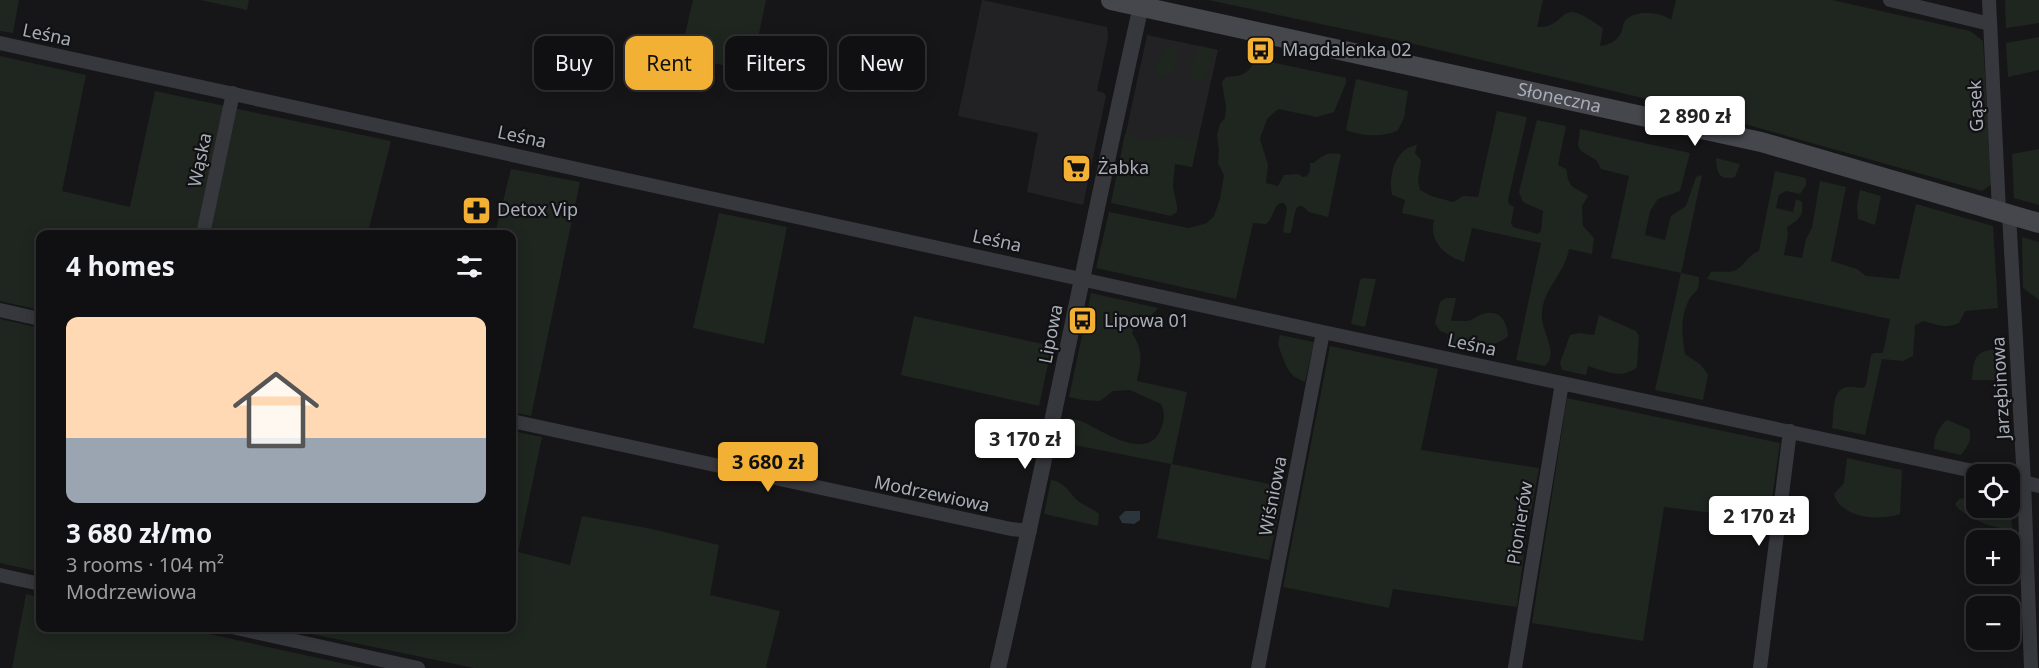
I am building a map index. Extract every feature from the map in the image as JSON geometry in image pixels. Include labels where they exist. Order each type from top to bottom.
[{"type":"main road","name":"Słoneczna","points":[[1111,0],[1753,140],[2039,223]]},
{"type":"street","points":[[1890,0],[1990,24]]},
{"type":"street","name":"Gąsek","points":[[1989,0],[2004,212]]},
{"type":"street","name":"Lipowa","points":[[998,668],[1141,6]]},
{"type":"street","name":"Leśna","points":[[0,43],[1323,332],[1966,469]]},
{"type":"street","name":"Wąska","points":[[204,230],[233,93]]},
{"type":"street","name":"Jarzębinowa","points":[[2004,212],[2024,482],[2031,668]]},
{"type":"street","points":[[0,310],[36,317]]},
{"type":"street","name":"Wiśniowa","points":[[1258,668],[1323,332]]},
{"type":"street","name":"Pionierów","points":[[1515,668],[1562,383]]},
{"type":"street","name":"Modrzewiowa","points":[[516,422],[1029,531]]},
{"type":"street","points":[[1760,668],[1790,431]]},
{"type":"street","points":[[2020,481],[2039,486]]},
{"type":"street","points":[[0,575],[36,583]]},
{"type":"street","points":[[255,632],[418,668]]},
{"type":"shaded area","points":[[0,0],[19,0],[13,33],[0,31]]},
{"type":"shaded area","points":[[200,0],[249,0],[247,10]]},
{"type":"shaded area","points":[[693,0],[766,0],[758,36],[725,36],[725,66],[713,63],[713,36],[685,36]]},
{"type":"shaded area","points":[[982,0],[1107,27],[1108,38],[1097,91],[1106,96],[1083,205],[1027,192],[1038,133],[958,116]]},
{"type":"shaded area","points":[[1208,0],[1543,0],[1537,27],[1555,23],[1565,14],[1576,13],[1603,28],[1600,46],[1616,39],[1629,17],[1648,13],[1661,15],[1671,20],[1676,0],[1832,0],[1970,31],[1983,41],[1992,184],[1982,191],[1702,112],[1401,41]]},
{"type":"shaded area","points":[[2005,0],[2039,0],[2039,23],[2006,28]]},
{"type":"shaded area","points":[[1147,35],[1218,50],[1192,167],[1122,151]]},
{"type":"shaded area","points":[[2039,37],[2039,70],[2008,77],[2006,43]]},
{"type":"shaded area","points":[[1166,46],[1173,47],[1176,53],[1175,69],[1167,76],[1159,77],[1156,76],[1156,66]]},
{"type":"shaded area","points":[[1200,46],[1212,49],[1209,71],[1201,82],[1195,80],[1190,72]]},
{"type":"shaded area","points":[[0,56],[86,75],[62,191],[130,207],[155,91],[225,106],[199,230],[36,230],[36,309],[0,301]]},
{"type":"shaded area","points":[[1257,59],[1346,78],[1334,112],[1317,117],[1278,109],[1267,119],[1260,139],[1268,165],[1266,183],[1278,186],[1284,175],[1307,176],[1310,163],[1332,153],[1341,154],[1328,217],[1309,212],[1302,206],[1298,206],[1292,230],[1290,233],[1285,233],[1283,231],[1287,208],[1284,203],[1280,203],[1266,224],[1253,223],[1236,299],[1096,268],[1109,212],[1189,228],[1207,223],[1214,216],[1220,199],[1224,175],[1218,163],[1217,135],[1220,124],[1225,118],[1226,108],[1222,82],[1226,77],[1244,73]]},
{"type":"shaded area","points":[[1356,79],[1408,91],[1404,118],[1398,130],[1392,133],[1372,135],[1346,130]]},
{"type":"shaded area","points":[[233,108],[391,141],[369,230],[208,230]]},
{"type":"shaded area","points":[[1497,111],[1527,117],[1508,200],[1509,204],[1514,207],[1511,223],[1513,227],[1538,234],[1541,231],[1543,211],[1523,202],[1519,192],[1537,120],[1566,126],[1558,165],[1566,169],[1571,185],[1588,196],[1582,206],[1583,226],[1594,238],[1592,254],[1569,249],[1567,258],[1546,296],[1542,320],[1551,354],[1545,366],[1516,360],[1541,243],[1472,228],[1464,262],[1457,260],[1445,252],[1436,241],[1434,220],[1402,213],[1405,200],[1392,195],[1392,172],[1398,157],[1409,147],[1417,145],[1415,153],[1421,160],[1418,181],[1420,190],[1431,196],[1453,202],[1463,196],[1478,197]]},
{"type":"shaded area","points":[[1580,129],[1690,153],[1680,191],[1658,199],[1650,211],[1645,235],[1665,240],[1671,216],[1686,206],[1696,177],[1702,175],[1681,273],[1611,258],[1629,176],[1601,169],[1596,160],[1581,151],[1578,146]]},
{"type":"shaded area","points":[[1125,134],[1148,140],[1168,136],[1198,139],[1192,167],[1175,164],[1173,187],[1177,212],[1171,216],[1111,203]]},
{"type":"shaded area","points":[[2039,149],[2039,205],[2014,198],[2012,154]]},
{"type":"shaded area","points":[[1716,158],[1740,164],[1735,177],[1722,177]]},
{"type":"shaded area","points":[[511,169],[580,182],[531,416],[516,413],[516,230],[496,230]]},
{"type":"shaded area","points":[[1775,171],[1806,178],[1806,185],[1800,194],[1786,191],[1779,195],[1776,208],[1793,212],[1796,199],[1802,202],[1799,218],[1787,227],[1788,235],[1784,255],[1802,258],[1806,239],[1812,228],[1820,181],[1846,187],[1831,261],[1857,269],[1866,276],[1899,279],[1916,204],[1993,226],[1998,308],[1965,311],[1959,323],[1949,326],[1924,321],[1915,325],[1913,356],[1903,361],[1882,359],[1865,435],[1832,428],[1834,403],[1838,392],[1842,389],[1863,388],[1866,385],[1871,355],[1883,353],[1890,319],[1707,279],[1711,272],[1736,270],[1759,251]]},
{"type":"shaded area","points":[[1860,190],[1881,196],[1875,225],[1858,219],[1857,206]]},
{"type":"shaded area","points":[[719,213],[787,227],[764,344],[693,328]]},
{"type":"shaded area","points":[[2022,237],[2039,242],[2039,300],[2023,288]]},
{"type":"shaded area","points":[[1681,273],[1699,277],[1697,290],[1685,308],[1683,334],[1685,354],[1701,365],[1708,375],[1703,400],[1655,390]]},
{"type":"shaded area","points":[[1363,278],[1376,279],[1365,327],[1351,324],[1360,280]]},
{"type":"shaded area","points":[[1091,293],[1158,308],[1151,316],[1136,321],[1132,333],[1140,356],[1137,381],[1187,392],[1172,464],[1284,487],[1269,560],[1157,538],[1171,464],[1059,442],[1064,418],[1081,421],[1112,437],[1134,444],[1145,444],[1153,440],[1160,431],[1163,421],[1164,411],[1161,404],[1130,390],[1113,391],[1100,401],[1069,397]]},
{"type":"shaded area","points":[[1446,298],[1456,298],[1451,321],[1469,321],[1486,313],[1497,314],[1506,325],[1508,336],[1479,352],[1446,345],[1448,334],[1440,331],[1435,323],[1440,302]]},
{"type":"shaded area","points":[[1599,315],[1636,331],[1639,336],[1637,367],[1619,374],[1588,366],[1586,375],[1562,370],[1560,363],[1570,335],[1579,333],[1594,335]]},
{"type":"shaded area","points":[[914,316],[1052,346],[1039,406],[901,375]]},
{"type":"shaded area","points":[[0,319],[36,327],[36,571],[0,563]]},
{"type":"shaded area","points":[[1280,335],[1314,342],[1305,382],[1293,376],[1286,367],[1278,345]]},
{"type":"shaded area","points":[[1330,346],[1438,369],[1421,450],[1539,468],[1526,538],[1517,607],[1393,589],[1389,608],[1283,587]]},
{"type":"shaded area","points":[[2001,349],[2003,380],[1972,380],[1975,360],[1978,356],[1986,351]]},
{"type":"shaded area","points":[[1567,398],[1780,443],[1769,520],[1664,507],[1643,641],[1532,623]]},
{"type":"shaded area","points":[[1947,420],[1969,429],[1970,439],[1961,455],[1934,449],[1937,433]]},
{"type":"shaded area","points":[[516,432],[542,437],[518,552],[570,565],[582,516],[652,529],[719,545],[710,595],[780,611],[766,667],[769,668],[474,668],[302,632],[516,632]]},
{"type":"shaded area","points":[[1847,458],[1902,470],[1900,514],[1872,517],[1844,509],[1834,494],[1844,483]]},
{"type":"shaded area","points":[[1051,480],[1063,485],[1078,501],[1099,514],[1098,526],[1044,514]]},
{"type":"shaded area","points":[[1966,497],[1966,514],[1955,504],[1959,499]]},
{"type":"shaded area","points":[[1125,511],[1140,511],[1140,520],[1134,524],[1122,523],[1119,517]]},
{"type":"shaded area","points":[[1973,518],[2011,518],[2012,529],[1998,528]]},
{"type":"shaded area","points":[[26,594],[36,596],[36,632],[200,632],[364,668],[12,668]]},
{"type":"place","name":"Magdalenka 02","points":[[1261,50]]},
{"type":"place","name":"Żabka","points":[[1077,168]]},
{"type":"place","name":"Detox Vip","points":[[476,210]]},
{"type":"place","name":"Lipowa 01","points":[[1083,321]]}]
